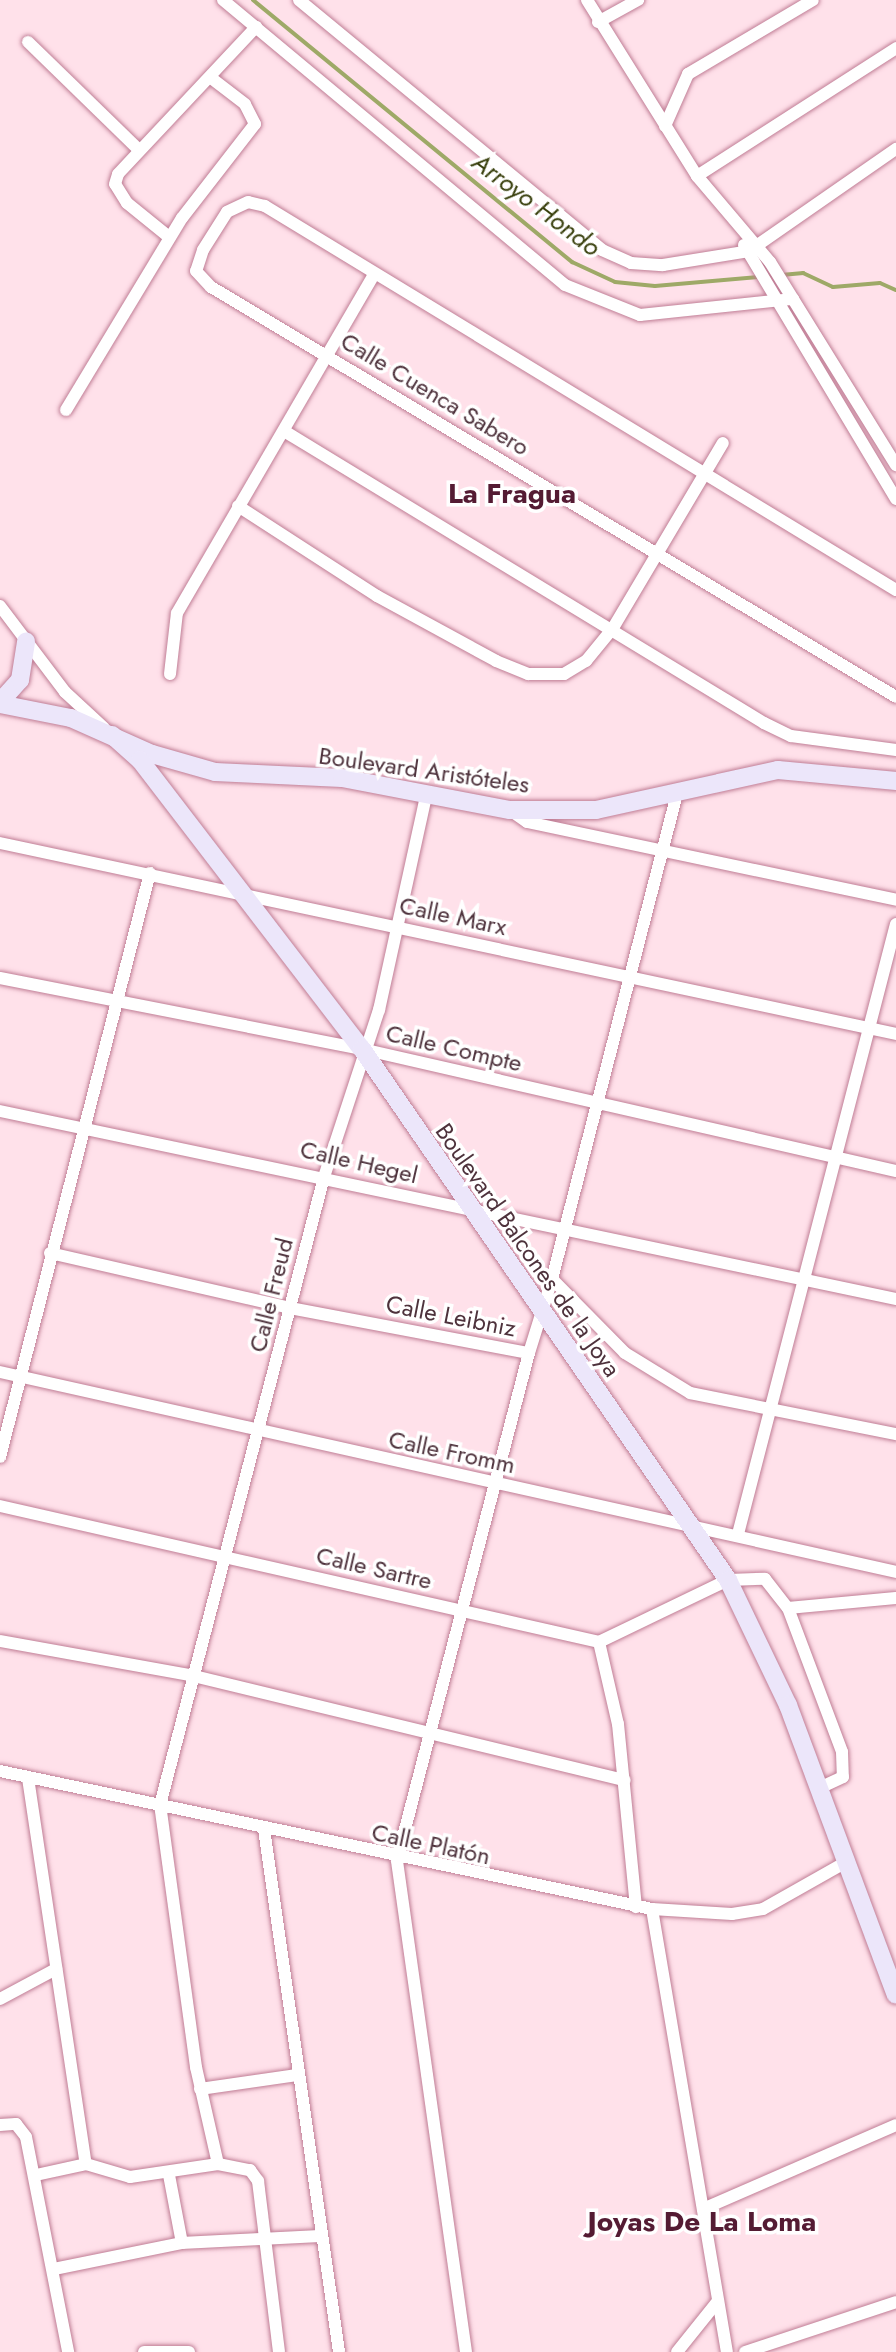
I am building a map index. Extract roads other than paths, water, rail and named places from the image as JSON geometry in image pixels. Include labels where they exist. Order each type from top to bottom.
[{"type":"street","points":[[223,0],[565,285],[640,315],[793,299]]},
{"type":"street","points":[[299,0],[616,258],[663,265],[752,249],[896,149]]},
{"type":"street","points":[[587,0],[697,176],[752,249],[770,262],[896,465]]},
{"type":"street","points":[[598,22],[638,0]]},
{"type":"street","points":[[665,126],[688,74],[813,0]]},
{"type":"street","points":[[169,237],[127,203],[115,184],[138,149],[256,27]]},
{"type":"street","points":[[28,42],[138,149]]},
{"type":"street","points":[[697,176],[896,48]]},
{"type":"street","points":[[66,410],[169,237],[255,124],[245,104],[210,77]]},
{"type":"street","name":"Calle Cuenca Sabero","points":[[374,274],[255,203],[238,205],[216,226],[196,265],[198,277],[896,697]]},
{"type":"street","points":[[752,249],[753,266],[761,283],[896,499]]},
{"type":"street","points":[[170,674],[177,613],[374,274],[896,590]]},
{"type":"street","points":[[284,431],[791,736],[896,750]]},
{"type":"street","points":[[238,506],[377,596],[528,674],[576,668],[613,628],[723,443]]},
{"type":"street","name":"Boulevard Balcones de la Joya","points":[[0,606],[65,692],[140,760],[247,895],[362,1049],[470,1210],[728,1580],[788,1705],[896,1995]]},
{"type":"street","points":[[0,703],[20,680],[26,641]]},
{"type":"street","name":"Boulevard Aristóteles","points":[[0,703],[71,718],[215,772],[342,778],[510,810],[596,810],[678,790],[790,769],[896,781]]},
{"type":"street","name":"Calle Leibniz","points":[[50,1253],[290,1308],[529,1353],[543,1313],[600,1105],[629,977],[678,790]]},
{"type":"street","name":"Calle Freud","points":[[160,1805],[260,1432],[324,1177],[400,928],[426,796]]},
{"type":"street","points":[[510,810],[527,822],[896,900]]},
{"type":"street","name":"Calle Marx","points":[[0,843],[896,1034]]},
{"type":"street","points":[[0,1457],[150,873]]},
{"type":"street","points":[[738,1534],[896,924]]},
{"type":"street","name":"Calle Compte","points":[[0,978],[114,1004],[362,1049],[896,1171]]},
{"type":"street","name":"Calle Hegel","points":[[0,1111],[896,1299]]},
{"type":"street","points":[[552,1279],[656,1377],[690,1393],[896,1434]]},
{"type":"street","points":[[466,2352],[397,1860],[459,1610],[529,1353]]},
{"type":"street","name":"Calle Fromm","points":[[0,1372],[493,1484],[689,1523],[896,1572]]},
{"type":"street","name":"Calle Sartre","points":[[0,1506],[599,1642]]},
{"type":"street","points":[[636,1907],[625,1780],[612,1682],[599,1642],[728,1580],[765,1579],[788,1608],[845,1763],[843,1777],[819,1788]]},
{"type":"street","points":[[788,1608],[896,1598]]},
{"type":"street","points":[[0,1641],[194,1676],[427,1736],[625,1780]]},
{"type":"street","name":"Calle Platón","points":[[0,1771],[397,1860],[652,1909],[732,1914],[763,1909],[846,1862]]},
{"type":"street","points":[[28,1778],[86,2164]]},
{"type":"street","points":[[160,1805],[200,2089],[218,2164]]},
{"type":"street","points":[[264,1829],[319,2236],[339,2352]]},
{"type":"street","points":[[652,1909],[727,2352]]},
{"type":"street","points":[[0,1999],[56,1969]]},
{"type":"street","points":[[200,2089],[297,2075]]},
{"type":"street","points":[[0,2125],[21,2128],[36,2175],[68,2352]]},
{"type":"street","points":[[705,2208],[896,2125]]},
{"type":"street","points":[[36,2175],[86,2164],[130,2177],[169,2175],[218,2164],[238,2164],[258,2181],[262,2241],[279,2352]]},
{"type":"street","points":[[169,2175],[182,2243]]},
{"type":"street","points":[[54,2269],[182,2243],[319,2236]]},
{"type":"street","points":[[677,2352],[701,2315],[718,2301]]},
{"type":"street","points":[[745,2352],[896,2302]]},
{"type":"street","points":[[144,2352],[185,2350]]},
{"type":"waterway","name":"Arroyo Hondo","points":[[253,0],[572,262],[615,282],[655,286],[803,273],[833,287],[880,283],[896,290]]},
{"type":"district","name":"La Fragua","points":[[512,494]]},
{"type":"district","name":"Joyas De La Loma","points":[[702,2222]]}]
